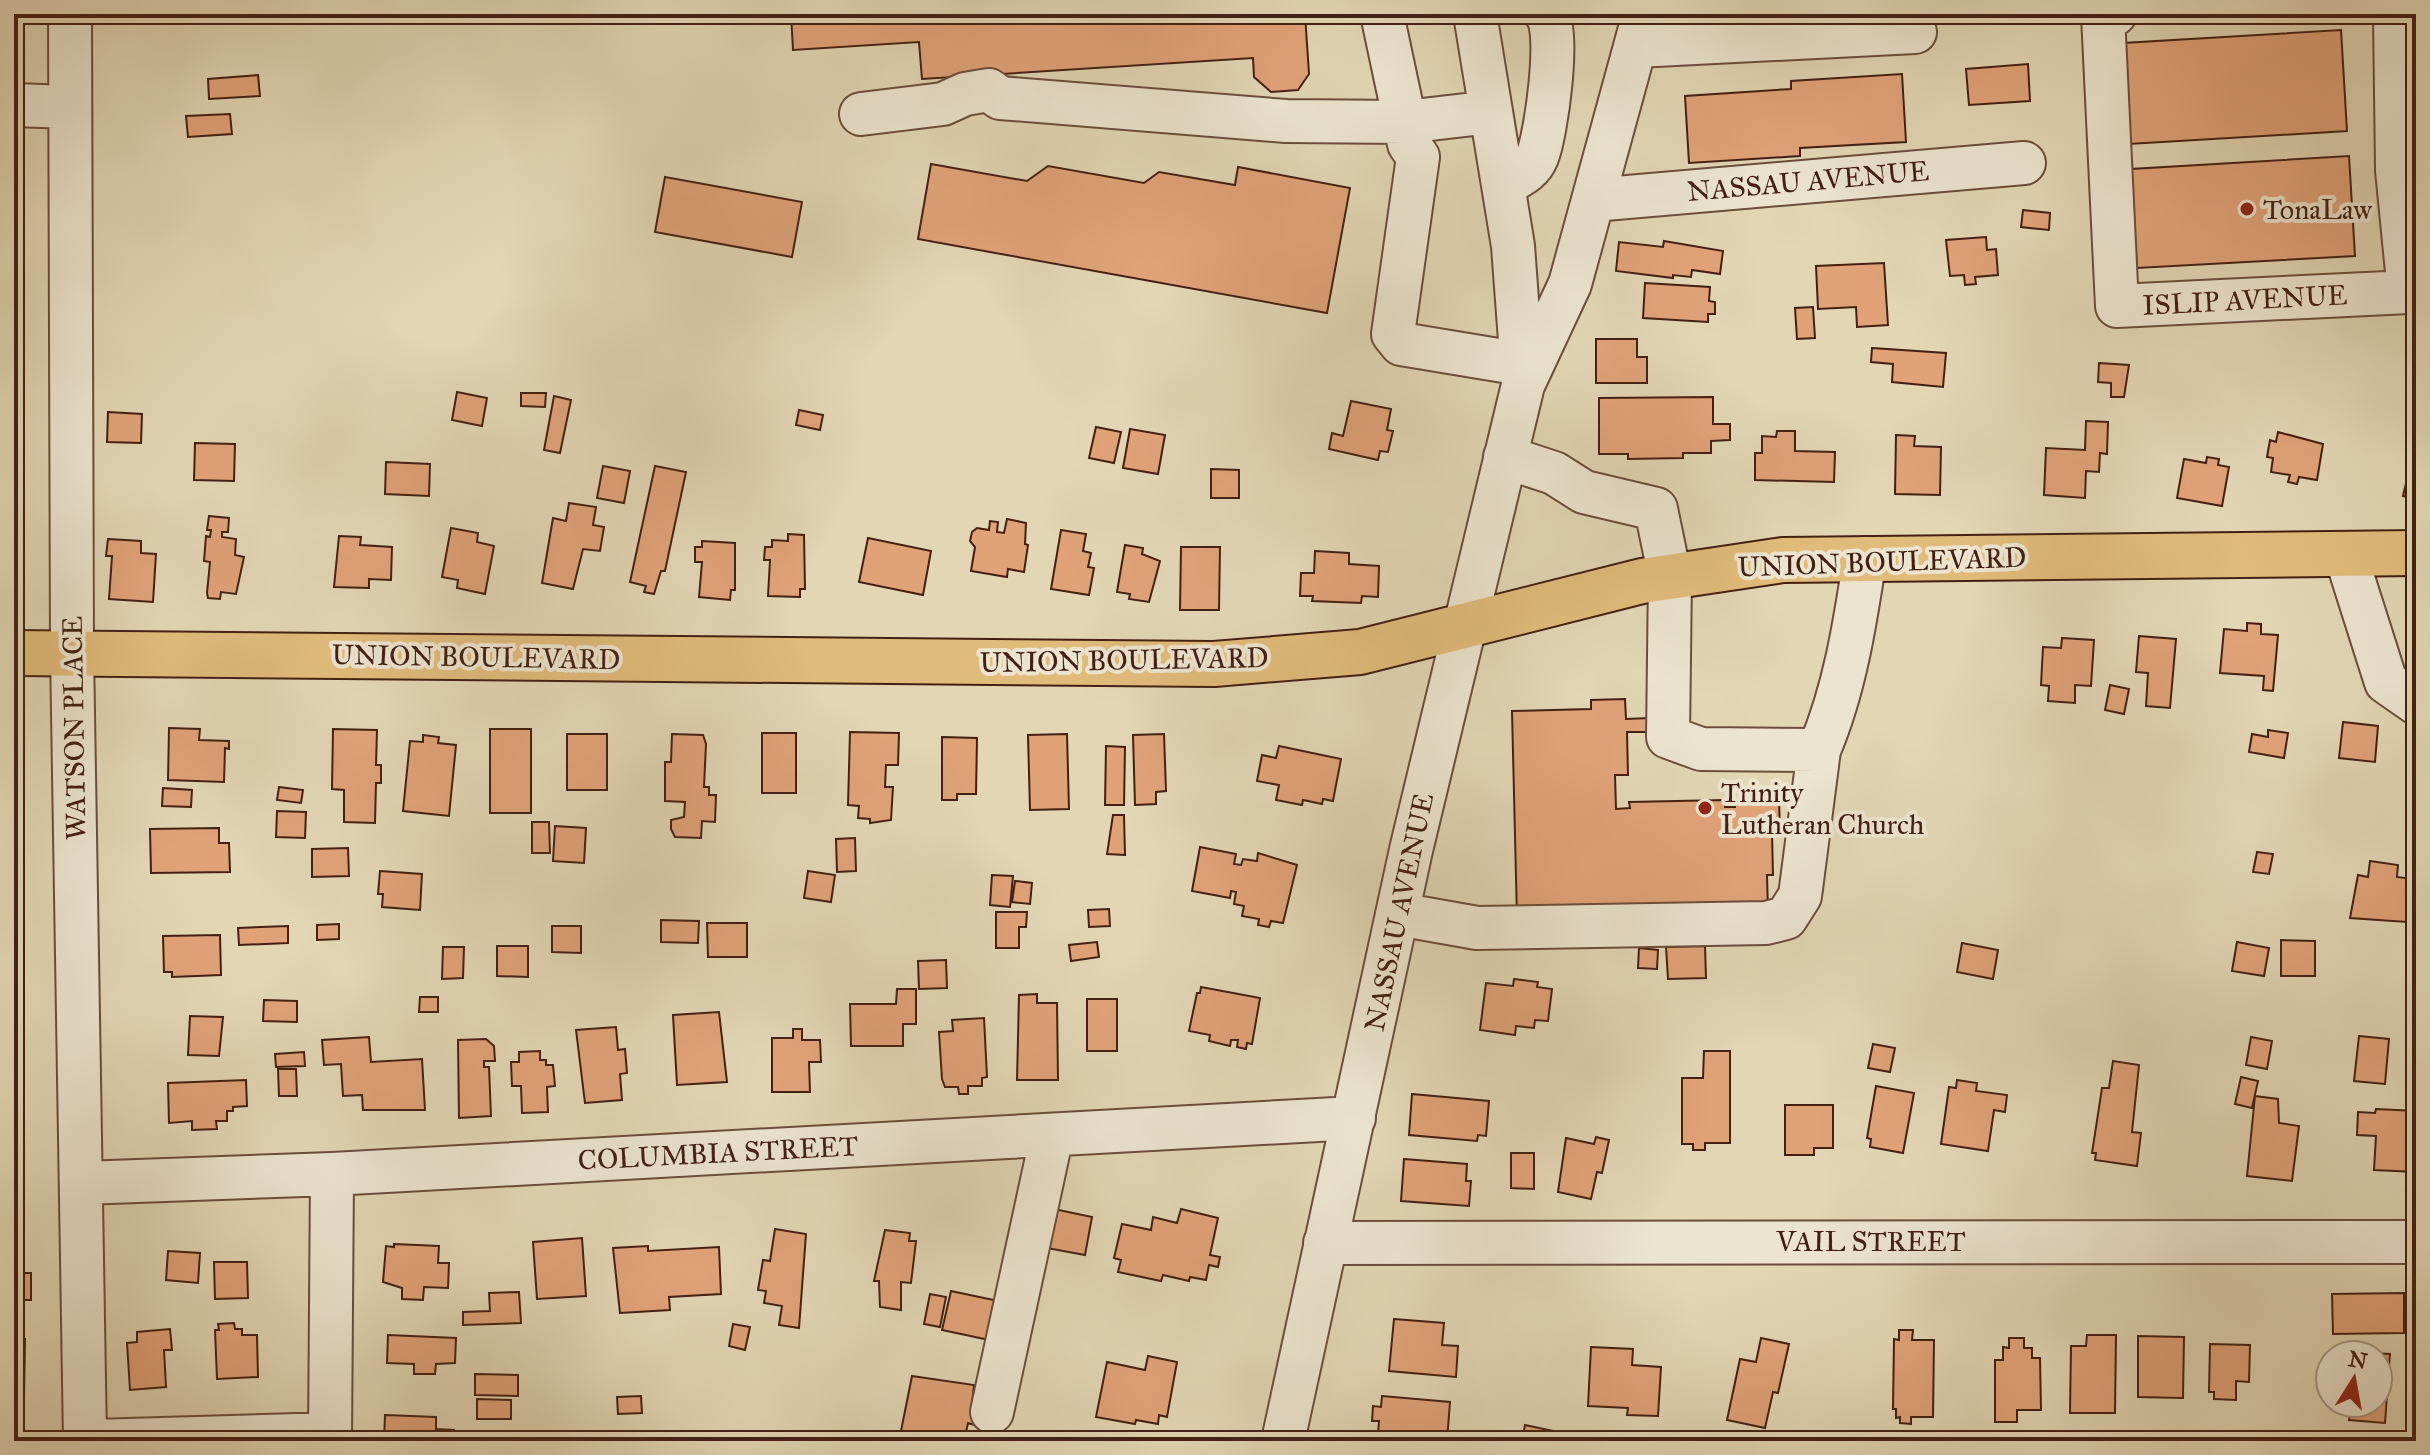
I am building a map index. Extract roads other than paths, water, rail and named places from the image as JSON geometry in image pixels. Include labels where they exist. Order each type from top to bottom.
[{"type":"main road","name":"UNION BOULEVARD","points":[[14,653],[1214,664],[1360,652],[1464,624],[1670,577],[1783,560],[2416,553]]},
{"type":"street","name":"WATSON PLACE","points":[[70,14],[72,652],[85,1441]]},
{"type":"street","points":[[1382,14],[1409,144],[1418,157],[1393,334],[1401,344],[1522,375]]},
{"type":"street","name":"NASSAU AVENUE","points":[[1283,1441],[1398,914],[1522,375],[1513,246],[1475,14]]},
{"type":"street","points":[[1504,185],[1528,171],[1537,157],[1545,125],[1553,38],[1551,19],[1546,14]]},
{"type":"street","name":"ISLIP AVENUE","points":[[2115,14],[2103,15],[2117,306],[2409,292],[2406,169]]},
{"type":"street","points":[[2395,14],[2406,169]]},
{"type":"street","points":[[1640,30],[1915,32]]},
{"type":"street","name":"NASSAU AVENUE","points":[[1522,375],[1570,284],[1640,30]]},
{"type":"street","points":[[861,114],[943,104],[965,94],[989,90],[1000,98],[1255,118],[1405,122],[1491,112]]},
{"type":"street","points":[[14,105],[70,107]]},
{"type":"street","name":"NASSAU AVENUE","points":[[1593,200],[2024,163]]},
{"type":"street","points":[[1513,246],[1579,251]]},
{"type":"street","points":[[1505,457],[1554,473],[1584,492],[1656,509],[1670,577],[1668,737],[1701,749],[1819,750]]},
{"type":"street","points":[[2345,553],[2386,682],[2416,703]]},
{"type":"street","points":[[1398,914],[1477,928],[1766,923],[1786,918],[1800,896],[1819,750],[1829,726],[1854,633],[1865,558]]},
{"type":"street","name":"COLUMBIA STREET","points":[[82,1183],[332,1174],[1354,1118]]},
{"type":"street","points":[[992,1412],[1052,1135]]},
{"type":"street","points":[[93,1441],[330,1438],[332,1174]]},
{"type":"street","name":"VAIL STREET","points":[[1325,1243],[2416,1242]]},
{"type":"place","name":"TonaLaw","points":[[2247,209]]},
{"type":"place","name":"Trinity Lutheran Church","points":[[1705,808]]}]
